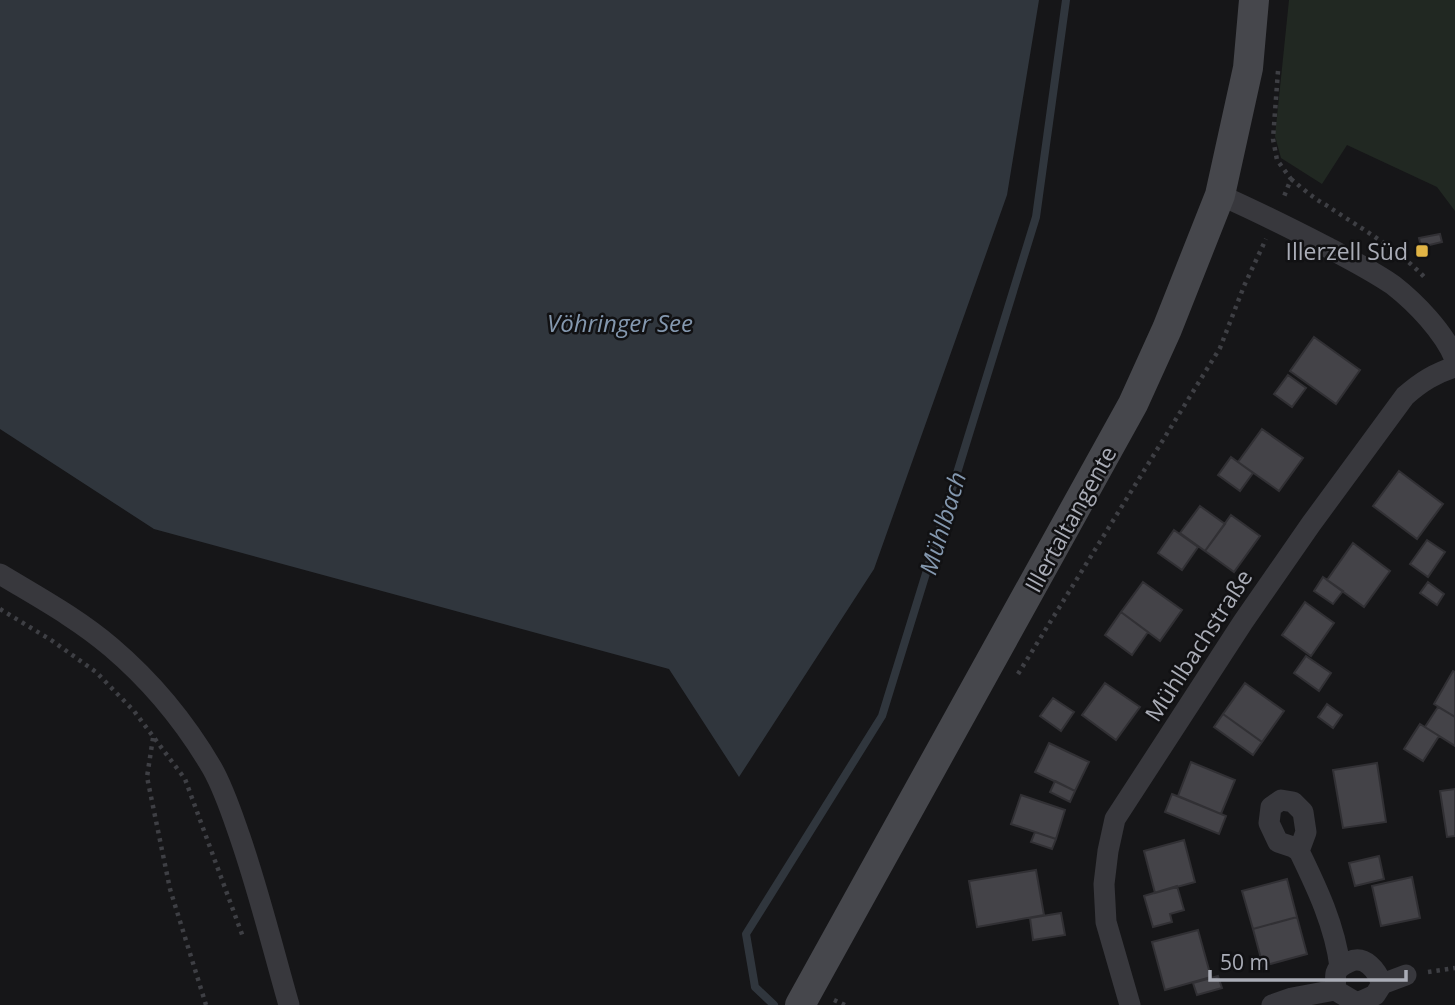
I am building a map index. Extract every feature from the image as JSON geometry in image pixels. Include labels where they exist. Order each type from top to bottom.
[{"type":"street","name":"Illertaltangente","points":[[800,1005],[1133,404],[1167,329],[1220,195],[1248,68],[1254,0]]},
{"type":"street","points":[[1220,195],[1275,220],[1393,285],[1424,313],[1451,348],[1455,359]]},
{"type":"street","name":"Mühlbachstraße","points":[[1130,1005],[1106,922],[1104,884],[1115,819],[1243,622],[1405,396],[1437,372],[1455,367]]},
{"type":"street","points":[[0,574],[73,618],[110,646],[149,682],[181,721],[213,770],[233,817],[252,870],[289,1005]]},
{"type":"street","points":[[1299,851],[1315,882],[1337,944],[1340,967]]},
{"type":"street","points":[[1335,990],[1335,976],[1340,967],[1355,959],[1366,962],[1378,974],[1382,984]]},
{"type":"street","points":[[1272,1005],[1292,998],[1335,990],[1359,1004],[1375,995],[1382,984],[1406,975]]},
{"type":"path","points":[[1291,179],[1322,204],[1377,238],[1418,270],[1435,290]]},
{"type":"path","points":[[0,609],[96,672],[134,711],[185,779],[244,938]]},
{"type":"path","points":[[153,737],[147,777],[170,890],[206,1005]]},
{"type":"path","points":[[833,999],[845,1005]]},
{"type":"shaded area","points":[[1289,0],[1455,0],[1455,211],[1437,187],[1347,145],[1322,184],[1281,158],[1275,136]]},
{"type":"water","name":"Vöhringer See","points":[[0,0],[1039,0],[1007,195],[874,569],[739,777],[669,669],[154,529],[0,429]]},
{"type":"building","points":[[1440,234],[1442,242],[1421,247],[1419,238]]},
{"type":"building","points":[[1314,337],[1360,370],[1336,404],[1290,371]]},
{"type":"building","points":[[1288,375],[1306,388],[1292,407],[1274,394]]},
{"type":"building","points":[[1262,429],[1303,458],[1279,491],[1238,462]]},
{"type":"building","points":[[1231,457],[1253,473],[1240,491],[1218,475]]},
{"type":"building","points":[[1399,471],[1443,504],[1417,539],[1373,506]]},
{"type":"building","points":[[1200,506],[1225,524],[1205,551],[1180,533]]},
{"type":"building","points":[[1231,515],[1260,536],[1234,572],[1205,551]]},
{"type":"building","points":[[1174,530],[1198,547],[1182,570],[1158,553]]},
{"type":"building","points":[[1427,540],[1445,552],[1428,577],[1410,564]]},
{"type":"building","points":[[1353,543],[1390,571],[1364,607],[1327,580]]},
{"type":"building","points":[[1323,577],[1343,591],[1333,604],[1314,591]]},
{"type":"building","points":[[1143,582],[1182,610],[1160,641],[1121,612]]},
{"type":"building","points":[[1428,582],[1444,594],[1437,605],[1420,593]]},
{"type":"building","points":[[1305,602],[1334,623],[1311,656],[1282,635]]},
{"type":"building","points":[[1121,612],[1148,632],[1132,655],[1105,635]]},
{"type":"building","points":[[1306,656],[1331,673],[1319,691],[1294,673]]},
{"type":"building","points":[[1453,671],[1455,672],[1455,717],[1434,704]]},
{"type":"building","points":[[1105,683],[1140,707],[1116,740],[1082,715]]},
{"type":"building","points":[[1245,683],[1284,711],[1262,742],[1223,714]]},
{"type":"building","points":[[1053,698],[1074,712],[1061,731],[1040,716]]},
{"type":"building","points":[[1327,704],[1342,715],[1333,728],[1318,717]]},
{"type":"building","points":[[1438,707],[1455,717],[1455,746],[1425,727]]},
{"type":"building","points":[[1223,714],[1262,742],[1253,755],[1214,727]]},
{"type":"building","points":[[1420,724],[1439,736],[1423,761],[1404,749]]},
{"type":"building","points":[[1049,743],[1089,762],[1075,791],[1035,772]]},
{"type":"building","points":[[1191,762],[1235,780],[1221,814],[1178,796]]},
{"type":"building","points":[[1377,763],[1386,822],[1343,828],[1333,770]]},
{"type":"building","points":[[1055,781],[1075,791],[1070,802],[1050,792]]},
{"type":"building","points":[[1455,789],[1455,836],[1447,837],[1440,791]]},
{"type":"building","points":[[1172,794],[1226,816],[1219,834],[1165,812]]},
{"type":"building","points":[[1021,795],[1065,810],[1056,839],[1011,824]]},
{"type":"building","points":[[1035,832],[1056,839],[1052,849],[1031,842]]},
{"type":"building","points":[[1184,840],[1195,882],[1155,893],[1144,851]]},
{"type":"building","points":[[1379,856],[1384,879],[1355,886],[1349,863]]},
{"type":"building","points":[[1036,870],[1044,915],[977,927],[969,881]]},
{"type":"building","points":[[1412,877],[1420,918],[1381,926],[1372,886]]},
{"type":"building","points":[[1287,879],[1297,917],[1253,929],[1242,891]]},
{"type":"building","points":[[1177,886],[1184,910],[1170,914],[1172,922],[1153,927],[1144,896]]},
{"type":"building","points":[[1061,913],[1065,935],[1033,940],[1030,918]]},
{"type":"building","points":[[1297,917],[1307,954],[1263,966],[1253,929]]},
{"type":"building","points":[[1198,930],[1211,977],[1165,990],[1152,942]]},
{"type":"building","points":[[1218,976],[1222,988],[1197,995],[1193,983]]},
{"type":"waterway","name":"Mühlbach","points":[[774,1005],[755,987],[746,934],[882,716],[1036,217],[1066,0]]},
{"type":"place","name":"Illerzell Süd","points":[[1422,251]]}]
